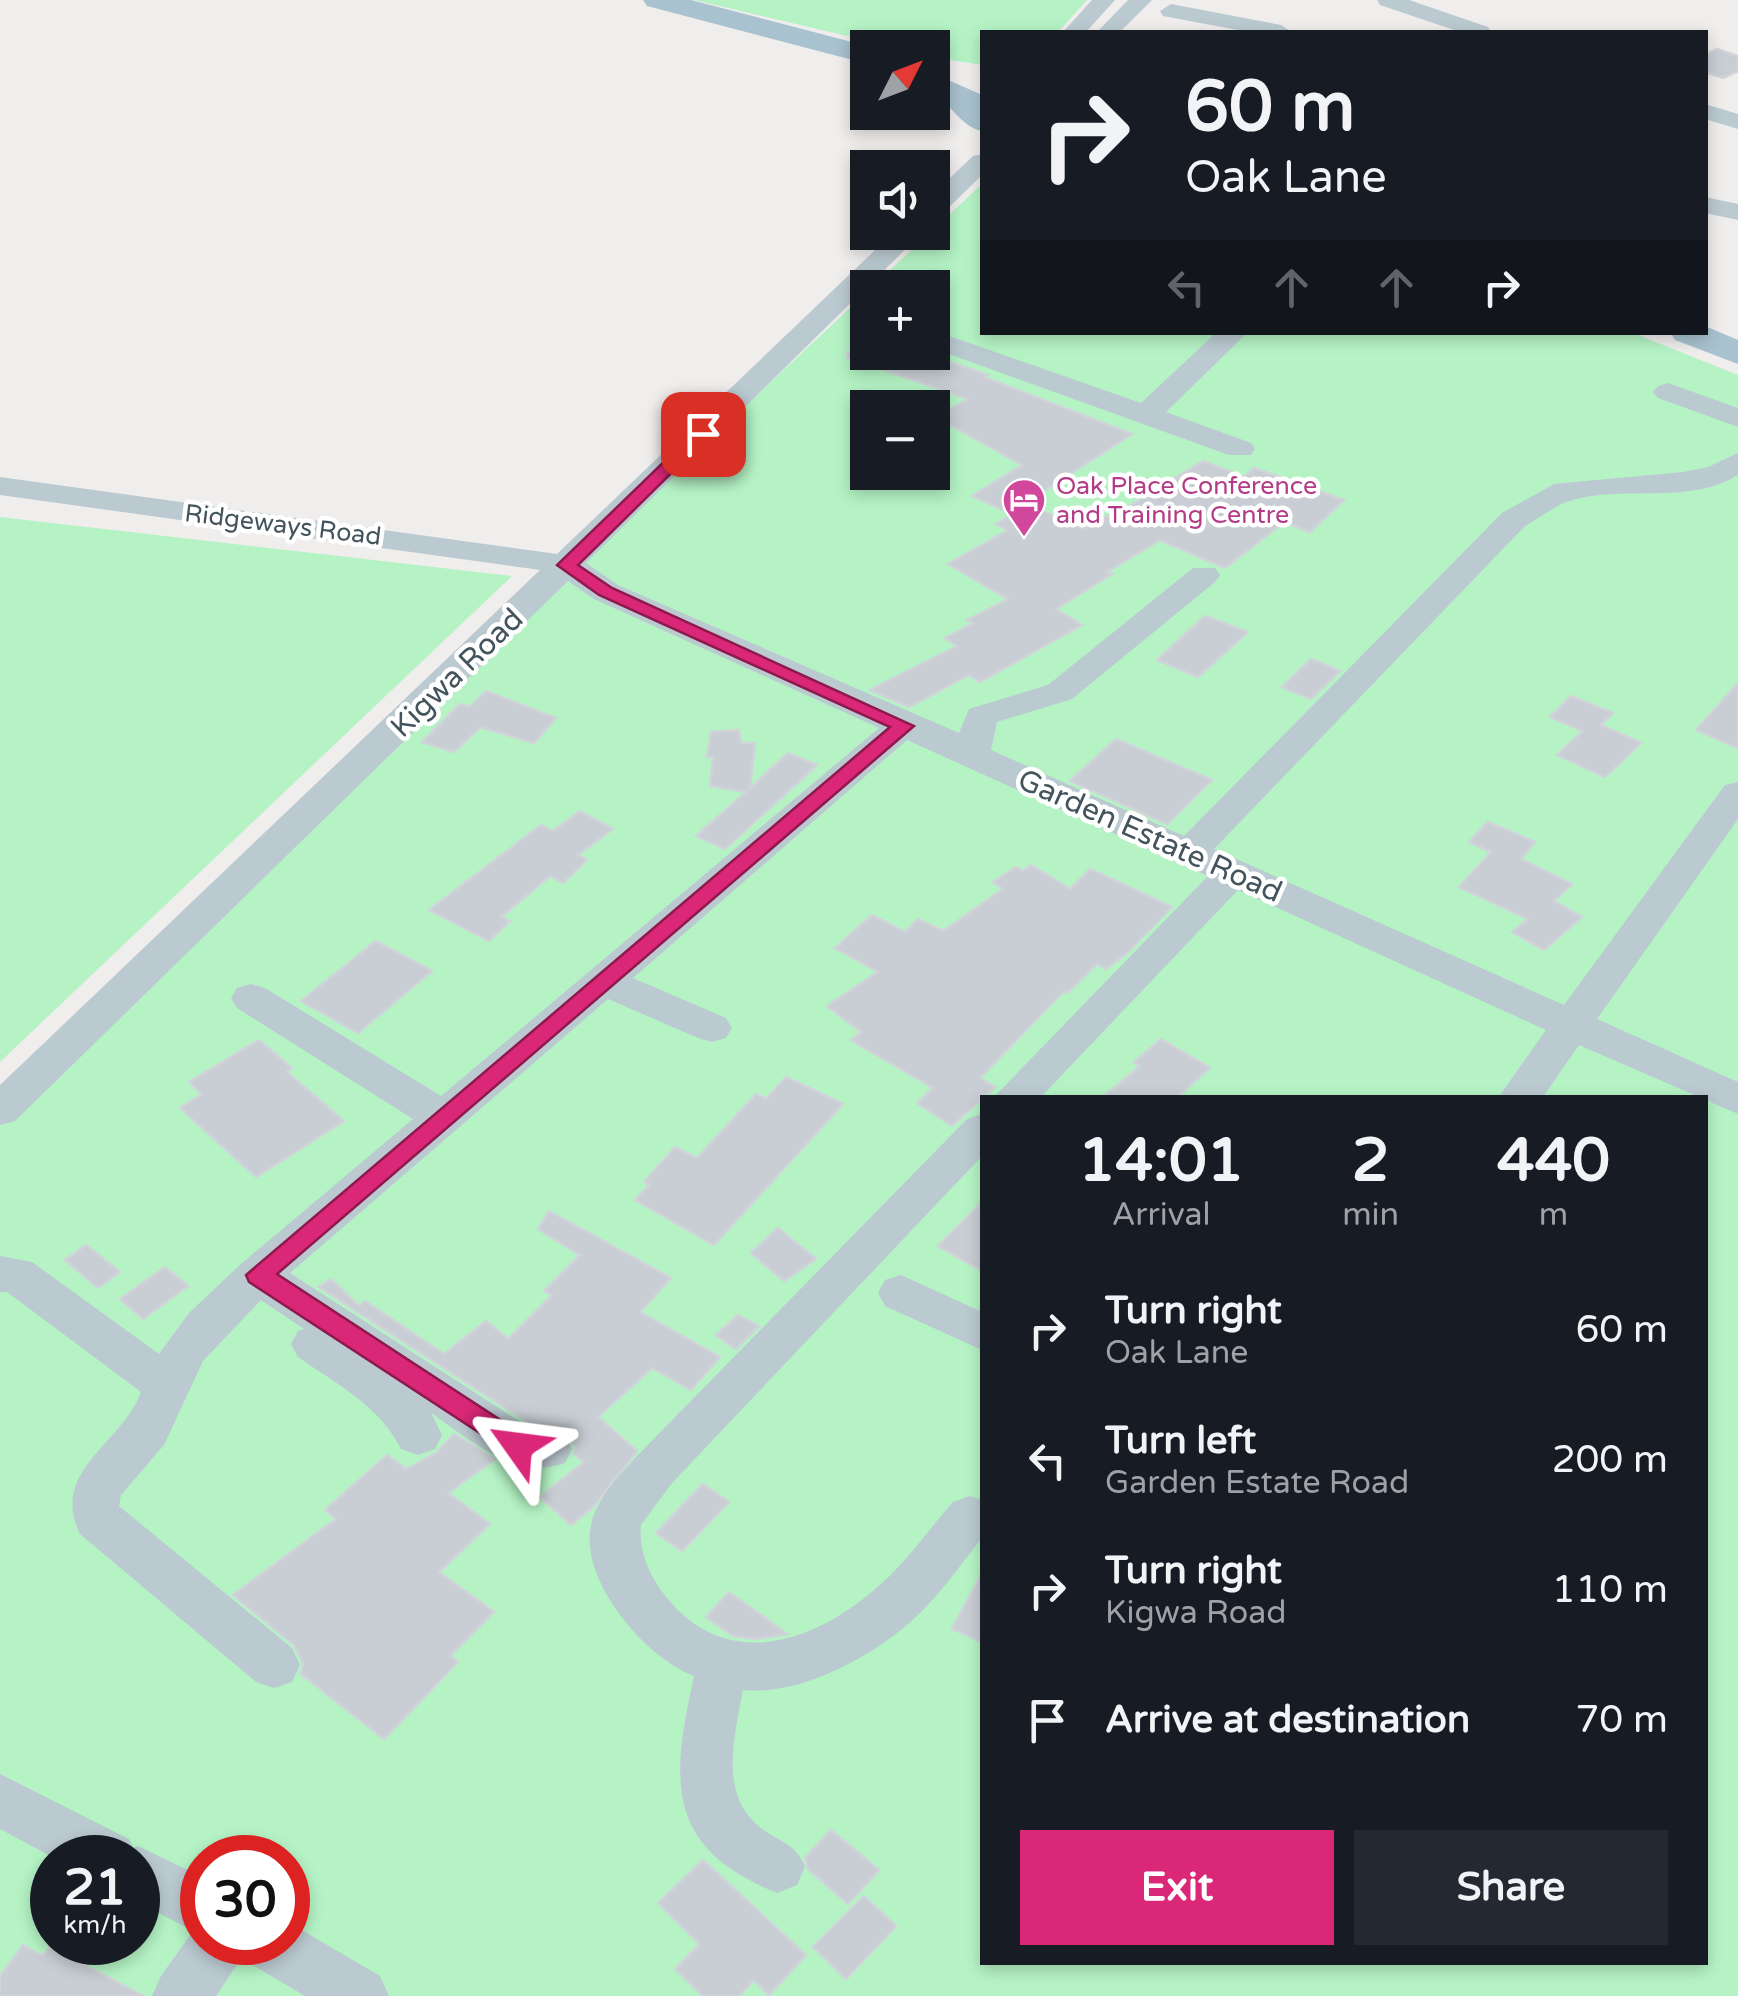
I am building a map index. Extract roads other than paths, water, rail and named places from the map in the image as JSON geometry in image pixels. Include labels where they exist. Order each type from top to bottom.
[{"type":"main road","points":[[656,0],[850,50]]},
{"type":"main road","points":[[950,79],[979,96]]},
{"type":"main road","points":[[950,87],[979,96]]},
{"type":"main road","points":[[1695,335],[1738,353]]},
{"type":"street","points":[[1076,30],[1104,0]]},
{"type":"street","points":[[1110,30],[1141,0]]},
{"type":"street","points":[[1388,0],[1474,30]]},
{"type":"street","points":[[1171,11],[1263,30]]},
{"type":"street","points":[[1708,112],[1738,122]]},
{"type":"street","points":[[950,193],[980,164]]},
{"type":"street","points":[[1708,206],[1738,212]]},
{"type":"street","name":"Kigwa Road","points":[[881,270],[896,250]]},
{"type":"street","name":"Kigwa Road","points":[[0,1110],[566,565],[850,310]]},
{"type":"street","points":[[1146,416],[1231,335]]},
{"type":"street","points":[[950,345],[1240,449]]},
{"type":"street","points":[[1668,392],[1738,418]]},
{"type":"street","points":[[1187,855],[1514,520],[1565,492],[1683,482],[1718,475],[1738,462]]},
{"type":"street","name":"Ridgeways Road","points":[[0,486],[352,532],[566,565]]},
{"type":"street","name":"Garden Estate Road","points":[[566,565],[606,592],[1738,1099]]},
{"type":"street","points":[[274,1665],[97,1519],[92,1505],[98,1486],[147,1431],[176,1366],[250,1283],[904,726],[973,750],[981,716],[1060,692],[1204,576]]},
{"type":"street","points":[[1521,1095],[1738,793]]},
{"type":"street","points":[[1017,1095],[1232,874]]},
{"type":"street","points":[[602,980],[712,1028]]},
{"type":"street","points":[[251,998],[443,1117]]},
{"type":"street","points":[[970,1517],[898,1600],[847,1634],[794,1661],[772,1667],[723,1664],[675,1641],[639,1608],[620,1565],[615,1530],[622,1508],[724,1394],[980,1132]]},
{"type":"street","points":[[0,1274],[16,1274],[176,1366]]},
{"type":"street","points":[[250,1283],[397,1405],[412,1420],[418,1436]]},
{"type":"street","points":[[250,1283],[518,1446],[548,1449]]},
{"type":"street","points":[[900,1292],[980,1331]]},
{"type":"street","points":[[723,1664],[704,1753],[704,1792],[715,1818],[731,1838],[749,1855],[777,1866]]},
{"type":"street","points":[[0,1800],[65,1835]]},
{"type":"street","points":[[181,1996],[203,1965]]},
{"type":"street","points":[[307,1965],[360,1996]]},
{"type":"place","name":"Oak Place Conference and Training Centre","points":[[1024,538]]}]
